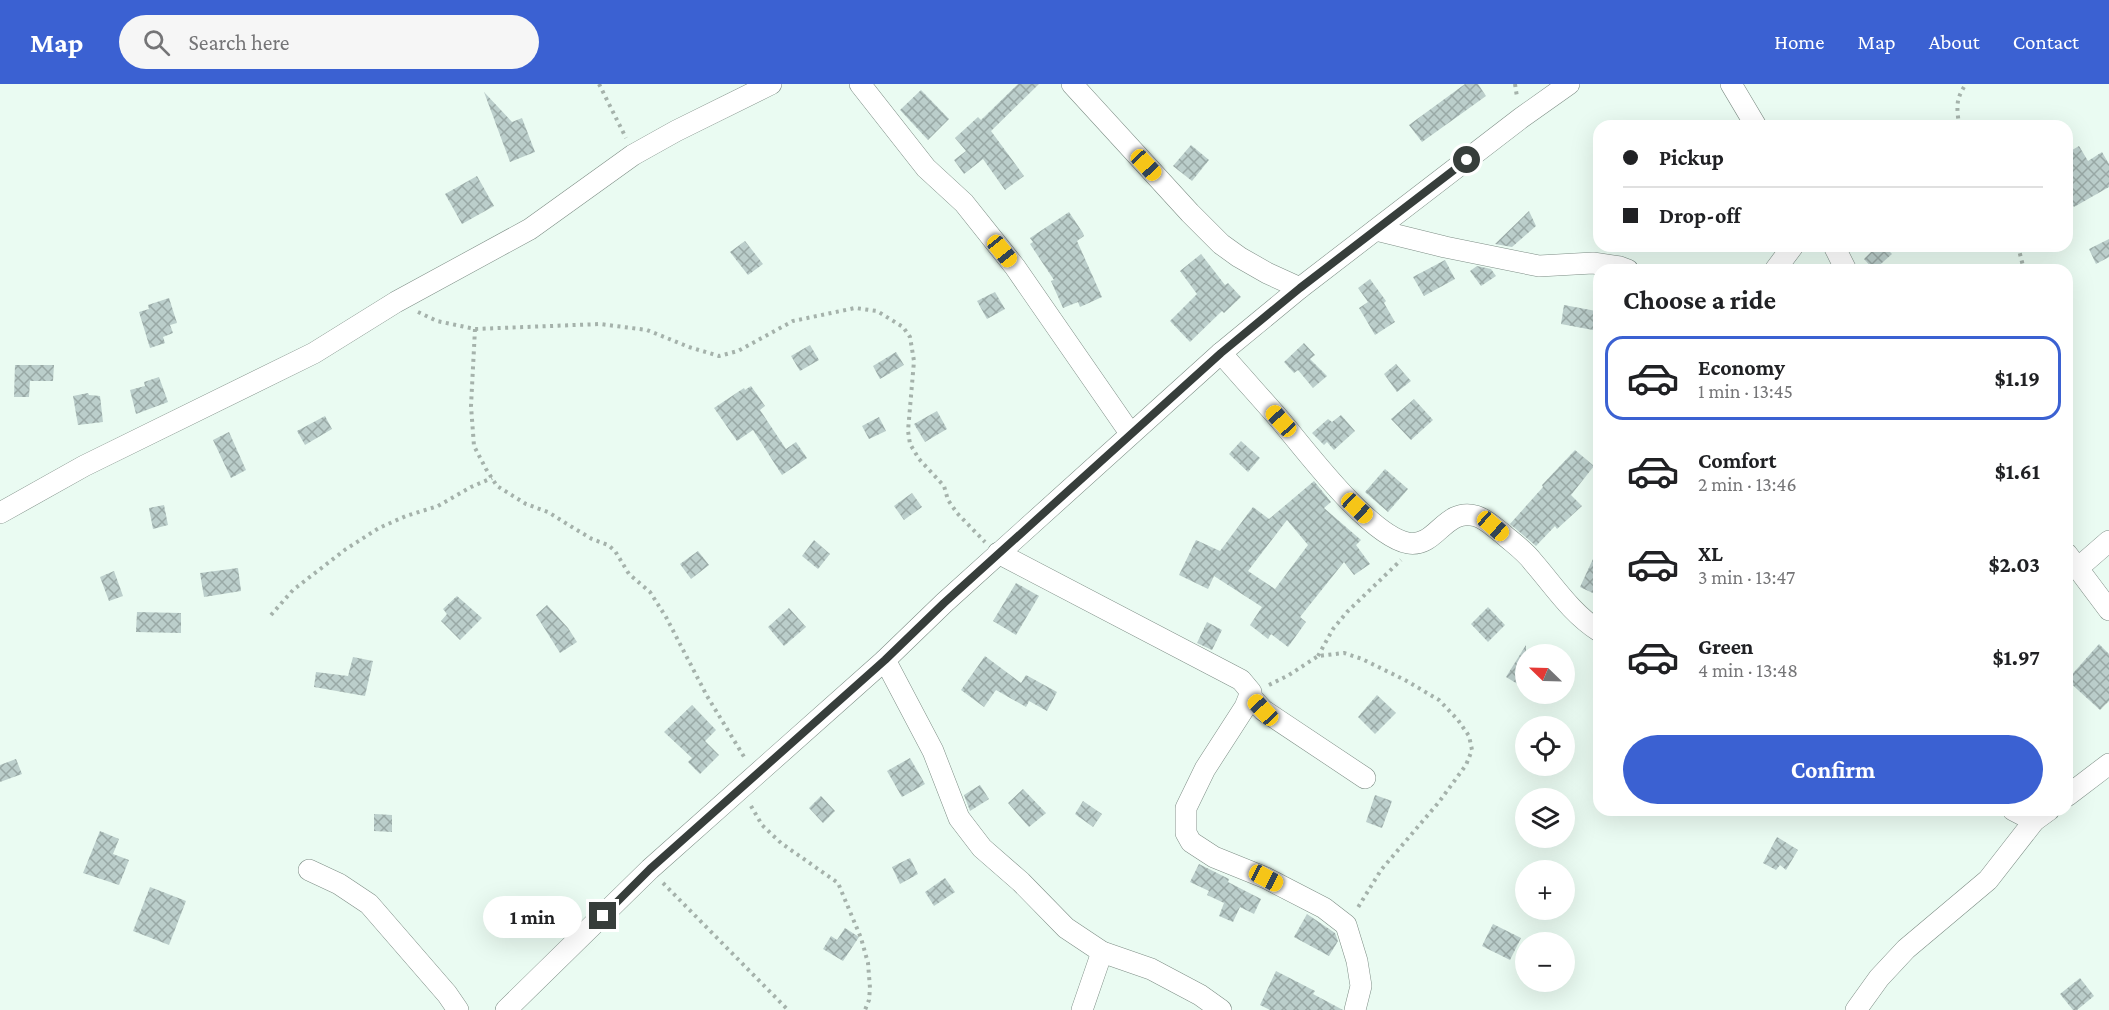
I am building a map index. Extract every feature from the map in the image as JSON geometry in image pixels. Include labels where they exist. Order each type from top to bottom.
[{"type":"street","points":[[0,513],[84,466],[314,352],[396,302],[530,230],[633,155],[771,84]]},
{"type":"street","points":[[860,84],[926,168],[964,203],[1015,267],[1130,433]]},
{"type":"street","points":[[1072,84],[1221,244],[1267,273],[1300,288]]},
{"type":"street","points":[[506,1010],[650,869],[885,660],[1130,433],[1221,353],[1300,288],[1521,118],[1569,84]]},
{"type":"street","points":[[1731,84],[1752,120]]},
{"type":"street","points":[[1376,230],[1539,266],[1600,264]]},
{"type":"street","points":[[1221,353],[1345,496],[1383,532],[1406,543],[1417,543],[1426,540],[1451,518],[1477,516],[1493,526],[1532,559],[1572,610],[1593,626]]},
{"type":"street","points":[[2109,542],[2073,561],[2109,610]]},
{"type":"street","points":[[998,555],[1241,680],[1263,710],[1365,778]]},
{"type":"street","points":[[885,660],[933,750],[959,818],[982,848],[1066,928],[1102,952],[1151,969],[1200,995],[1221,1010]]},
{"type":"street","points":[[1251,694],[1205,769],[1186,808],[1186,833],[1191,842],[1214,857],[1266,878],[1324,908],[1347,925],[1361,986],[1355,1010]]},
{"type":"street","points":[[2073,791],[2109,764]]},
{"type":"street","points":[[1856,1010],[1879,978],[1906,949],[1988,880],[2041,816]]},
{"type":"street","points":[[309,870],[339,884],[369,904],[447,994],[458,1010]]},
{"type":"street","points":[[1082,1010],[1102,952]]},
{"type":"path","points":[[598,84],[633,155]]},
{"type":"path","points":[[1958,120],[1956,105],[1959,94],[1966,84]]},
{"type":"path","points":[[396,302],[437,321],[475,329],[600,324],[647,330],[719,356],[738,351],[793,321],[855,308],[877,311],[903,327],[910,337],[914,361],[908,431],[910,444],[919,459],[944,486],[948,500],[957,513],[998,555]]},
{"type":"path","points":[[475,329],[471,406],[474,446],[492,478],[497,486],[526,504],[548,512],[582,533],[608,545],[615,551],[629,574],[650,592],[666,617],[749,780],[751,807],[762,825],[781,843],[838,883],[861,938],[868,963],[870,988],[865,1010]]},
{"type":"path","points":[[271,615],[293,590],[346,549],[379,528],[406,516],[438,506],[492,478]]},
{"type":"path","points":[[1318,656],[1333,629],[1347,612],[1417,543]]},
{"type":"path","points":[[1251,694],[1289,675],[1318,656],[1344,653],[1405,680],[1439,700],[1469,736],[1472,750],[1466,765],[1439,802],[1382,870],[1347,925]]},
{"type":"path","points":[[650,869],[788,1010]]},
{"type":"building","points":[[1018,84],[1039,84],[991,131],[1024,176],[1005,190],[983,159],[964,174],[954,160],[966,151],[955,138],[978,117],[981,120]]},
{"type":"building","points":[[1465,84],[1478,84],[1486,96],[1422,142],[1409,125]]},
{"type":"building","points":[[921,90],[949,119],[928,140],[900,110]]},
{"type":"building","points":[[484,92],[512,122],[522,118],[535,152],[510,162]]},
{"type":"building","points":[[1191,145],[1209,160],[1192,181],[1173,166]]},
{"type":"building","points":[[2079,146],[2088,161],[2102,152],[2109,164],[2109,187],[2074,207],[2073,205],[2073,150]]},
{"type":"building","points":[[477,176],[494,206],[462,224],[445,194]]},
{"type":"building","points":[[1529,211],[1536,226],[1512,247],[1495,244]]},
{"type":"building","points":[[1069,212],[1083,233],[1084,236],[1077,241],[1102,297],[1080,307],[1078,302],[1063,308],[1051,281],[1054,280],[1030,244],[1033,242],[1030,238]]},
{"type":"building","points":[[2109,239],[2109,257],[2096,264],[2089,249]]},
{"type":"building","points":[[745,241],[763,264],[748,275],[730,252]]},
{"type":"building","points":[[1871,252],[1890,252],[1892,254],[1881,264],[1869,264],[1864,259]]},
{"type":"building","points":[[1201,254],[1225,285],[1228,283],[1241,297],[1224,313],[1222,311],[1190,342],[1170,321],[1197,294],[1180,271]]},
{"type":"building","points":[[1445,260],[1455,279],[1424,296],[1413,277]]},
{"type":"building","points":[[1477,266],[1491,269],[1496,276],[1481,286],[1470,271]]},
{"type":"building","points":[[1370,279],[1386,301],[1384,303],[1395,322],[1375,335],[1359,308],[1368,302],[1358,288]]},
{"type":"building","points":[[995,292],[1005,309],[987,319],[977,301]]},
{"type":"building","points":[[169,298],[177,323],[170,325],[173,333],[163,337],[165,343],[150,348],[139,312],[149,309],[148,305]]},
{"type":"building","points":[[1564,305],[1593,310],[1593,330],[1561,324]]},
{"type":"building","points":[[1304,343],[1315,355],[1310,359],[1327,376],[1313,388],[1298,370],[1294,373],[1284,362]]},
{"type":"building","points":[[810,345],[819,360],[800,371],[791,356]]},
{"type":"building","points":[[896,352],[904,365],[880,379],[873,366]]},
{"type":"building","points":[[1396,364],[1411,381],[1397,392],[1384,374]]},
{"type":"building","points":[[15,365],[54,365],[53,381],[30,381],[29,397],[14,397]]},
{"type":"building","points":[[159,377],[168,402],[136,414],[130,390],[145,386],[144,382]]},
{"type":"building","points":[[751,386],[765,406],[760,410],[786,449],[796,442],[807,458],[782,475],[753,430],[737,441],[714,408],[744,388],[745,390]]},
{"type":"building","points":[[88,393],[100,396],[103,422],[78,425],[73,396]]},
{"type":"building","points":[[1414,399],[1433,420],[1411,440],[1391,419]]},
{"type":"building","points":[[937,411],[947,429],[925,442],[914,424]]},
{"type":"building","points":[[1341,415],[1355,431],[1334,450],[1327,442],[1324,445],[1312,433],[1328,419],[1332,422]]},
{"type":"building","points":[[325,416],[332,429],[305,445],[297,431]]},
{"type":"building","points":[[879,417],[886,431],[869,439],[862,426]]},
{"type":"building","points":[[229,432],[246,470],[231,478],[213,440]]},
{"type":"building","points":[[1241,441],[1260,458],[1248,472],[1229,454]]},
{"type":"building","points":[[1575,450],[1593,465],[1571,495],[1582,506],[1557,529],[1555,526],[1536,546],[1510,524],[1543,487],[1542,485]]},
{"type":"building","points":[[1385,469],[1408,489],[1388,512],[1365,492]]},
{"type":"building","points":[[1314,481],[1331,502],[1324,508],[1361,540],[1356,545],[1370,564],[1354,575],[1344,562],[1300,617],[1306,622],[1288,647],[1271,634],[1268,639],[1250,625],[1262,607],[1214,576],[1208,589],[1179,575],[1196,540],[1220,551],[1253,507],[1269,519]],"holes":[[[1287,520],[1308,545],[1275,589],[1248,571]]]},
{"type":"building","points":[[912,493],[922,507],[904,520],[894,506]]},
{"type":"building","points":[[164,505],[168,525],[153,529],[149,508]]},
{"type":"building","points":[[814,540],[830,554],[818,569],[802,556]]},
{"type":"building","points":[[698,551],[709,565],[691,579],[680,564]]},
{"type":"building","points":[[1593,559],[1593,593],[1580,587]]},
{"type":"building","points":[[238,568],[241,591],[204,597],[200,573]]},
{"type":"building","points":[[114,571],[123,596],[109,601],[100,577]]},
{"type":"building","points":[[1016,583],[1039,596],[1016,635],[993,621]]},
{"type":"building","points":[[457,596],[482,618],[460,640],[441,621],[447,614],[443,609]]},
{"type":"building","points":[[547,605],[568,628],[577,642],[560,653],[536,615]]},
{"type":"building","points":[[1488,607],[1505,625],[1488,642],[1471,624]]},
{"type":"building","points":[[789,608],[806,627],[784,646],[768,627]]},
{"type":"building","points":[[137,612],[181,613],[181,633],[136,632]]},
{"type":"building","points":[[1207,622],[1222,630],[1212,650],[1197,643]]},
{"type":"building","points":[[2099,644],[2109,654],[2109,701],[2100,710],[2073,685],[2073,673]]},
{"type":"building","points":[[985,656],[1021,683],[1026,675],[1057,692],[1047,711],[1029,701],[1026,707],[996,690],[984,707],[961,690]]},
{"type":"building","points":[[353,657],[373,661],[365,696],[314,687],[316,672],[348,676]]},
{"type":"building","points":[[1515,663],[1515,682],[1506,677]]},
{"type":"building","points":[[1377,695],[1396,713],[1375,734],[1358,717]]},
{"type":"building","points":[[692,705],[716,730],[705,741],[719,755],[700,774],[688,762],[692,758],[664,732]]},
{"type":"building","points":[[910,758],[925,784],[902,797],[887,771]]},
{"type":"building","points":[[16,759],[22,774],[0,782],[0,765]]},
{"type":"building","points":[[980,785],[989,799],[970,811],[964,795]]},
{"type":"building","points":[[1023,789],[1046,813],[1029,827],[1008,803]]},
{"type":"building","points":[[1375,795],[1392,801],[1382,828],[1366,822]]},
{"type":"building","points":[[821,796],[835,811],[823,823],[809,808]]},
{"type":"building","points":[[1083,801],[1102,814],[1093,827],[1075,814]]},
{"type":"building","points":[[374,814],[392,815],[392,832],[374,831]]},
{"type":"building","points":[[100,831],[119,839],[113,854],[129,860],[119,885],[83,873]]},
{"type":"building","points":[[1777,837],[1798,850],[1786,870],[1780,865],[1776,870],[1763,863]]},
{"type":"building","points":[[910,858],[918,874],[900,884],[892,867]]},
{"type":"building","points":[[1199,864],[1261,899],[1254,914],[1240,907],[1233,922],[1219,916],[1224,903],[1207,895],[1209,891],[1190,882]]},
{"type":"building","points":[[945,878],[955,892],[934,906],[925,892]]},
{"type":"building","points":[[150,887],[186,901],[169,945],[133,931]]},
{"type":"building","points":[[1307,914],[1335,933],[1338,941],[1329,956],[1294,937]]},
{"type":"building","points":[[1493,924],[1515,935],[1515,950],[1510,960],[1482,946]]},
{"type":"building","points":[[845,928],[859,937],[843,961],[823,949],[831,936],[837,940]]},
{"type":"building","points":[[1276,971],[1315,991],[1313,994],[1343,1010],[1270,1010],[1260,1005]]},
{"type":"building","points":[[2080,978],[2094,996],[2077,1010],[2073,1010],[2060,994]]},
{"type":"route","points":[[603,916],[650,869],[885,660],[1130,433],[1221,353],[1300,288],[1467,160]]}]
